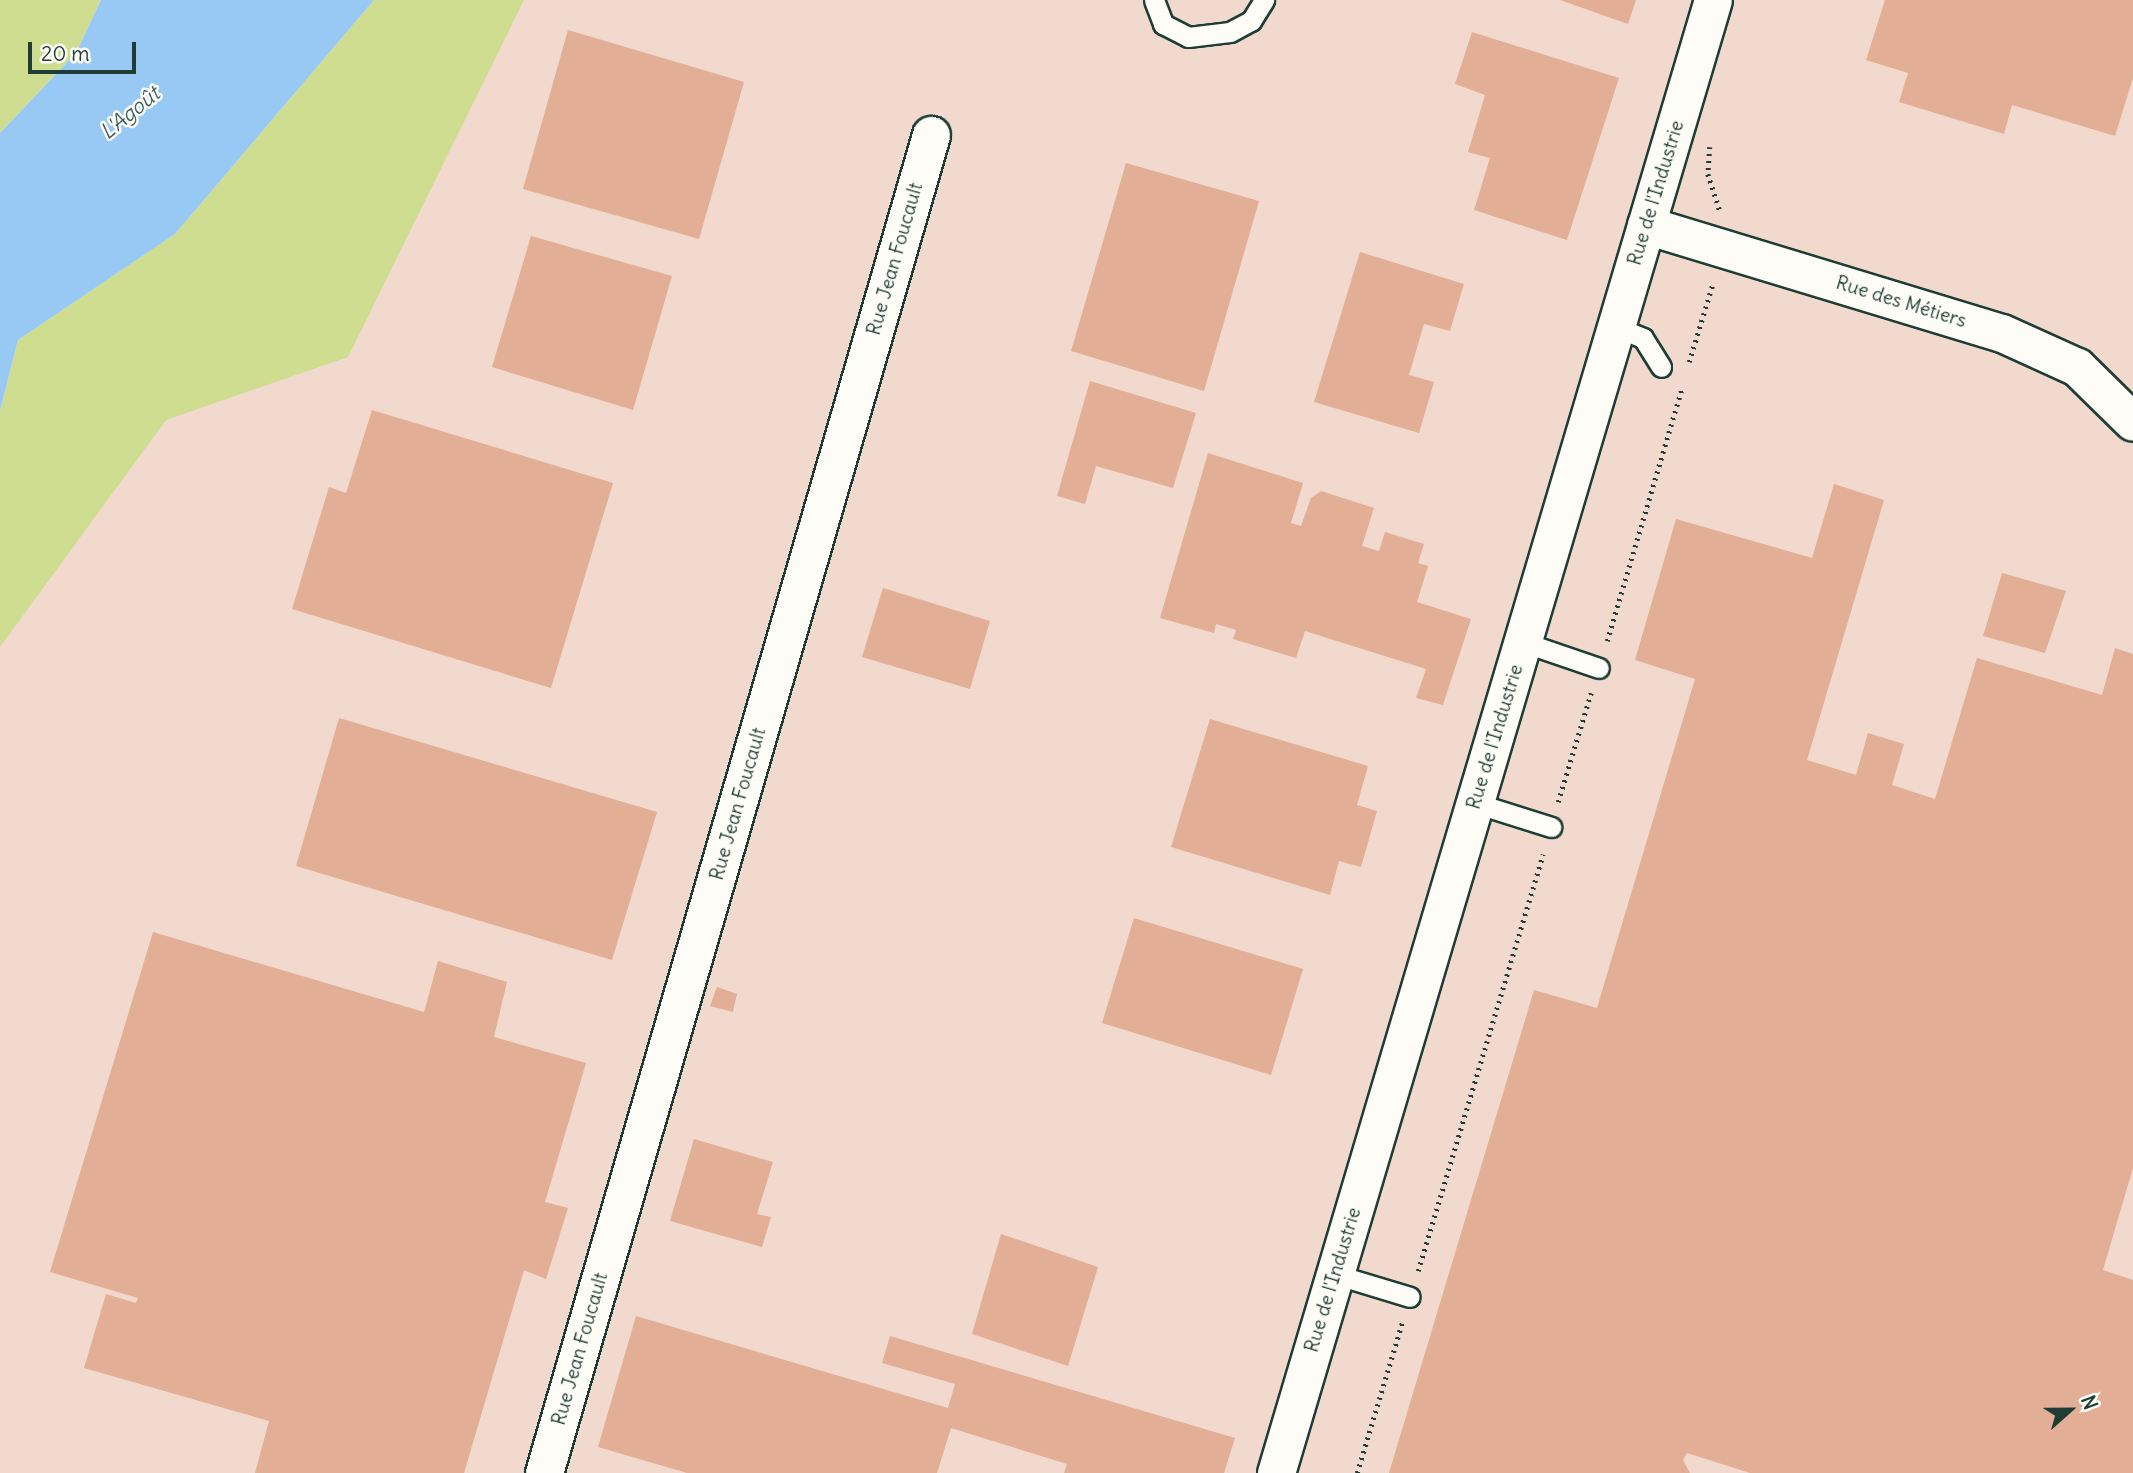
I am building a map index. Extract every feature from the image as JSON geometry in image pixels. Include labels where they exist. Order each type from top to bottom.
[{"type":"street","name":"Rue de l'Industrie","points":[[1276,1473],[1713,0]]},
{"type":"street","name":"Rue Jean Foucault","points":[[544,1473],[931,135]]},
{"type":"street","name":"Rue des Métiers","points":[[1646,225],[2003,334],[2077,367],[2133,422]]},
{"type":"lane","points":[[1154,0],[1163,24],[1188,37],[1230,32],[1251,21],[1264,0]]},
{"type":"lane","points":[[1616,327],[1643,338],[1661,367]]},
{"type":"lane","points":[[1523,642],[1599,668]]},
{"type":"lane","points":[[1475,803],[1551,827]]},
{"type":"lane","points":[[1334,1274],[1410,1297]]},
{"type":"path","points":[[1713,135],[1708,174],[1722,215]]},
{"type":"path","points":[[1688,368],[1715,277]]},
{"type":"path","points":[[1357,1473],[1684,381]]},
{"type":"shaded area","points":[[460,0],[2133,0],[2133,1473],[0,1473],[0,613]]},
{"type":"green space","points":[[0,0],[101,0],[76,53],[0,133]]},
{"type":"green space","points":[[374,0],[524,0],[348,357],[166,420],[0,647],[0,411],[18,340],[175,234]]},
{"type":"water","name":"L'Agoût","points":[[101,0],[374,0],[175,234],[18,340],[0,411],[0,133],[76,53]]},
{"type":"building","points":[[1560,0],[1636,0],[1628,24]]},
{"type":"building","points":[[1885,0],[2133,0],[2133,78],[2115,136],[2012,105],[2004,134],[1899,102],[1908,73],[1866,60]]},
{"type":"building","points":[[568,30],[744,82],[699,239],[523,189]]},
{"type":"building","points":[[1472,32],[1619,78],[1567,240],[1474,210],[1490,158],[1468,152],[1485,95],[1455,84]]},
{"type":"building","points":[[1126,163],[1259,201],[1204,391],[1071,351]]},
{"type":"building","points":[[531,236],[672,276],[633,410],[492,367]]},
{"type":"building","points":[[1360,252],[1464,284],[1450,331],[1424,324],[1409,375],[1434,382],[1419,433],[1314,402]]},
{"type":"building","points":[[1090,381],[1196,413],[1173,488],[1096,466],[1085,504],[1057,496]]},
{"type":"building","points":[[372,410],[613,483],[551,688],[292,609],[329,487],[346,493]]},
{"type":"building","points":[[1208,453],[1303,483],[1291,523],[1301,526],[1311,498],[1321,491],[1374,508],[1362,546],[1379,551],[1385,532],[1424,544],[1418,563],[1428,566],[1417,602],[1471,619],[1443,705],[1416,698],[1426,669],[1305,631],[1296,658],[1233,639],[1236,630],[1216,624],[1214,633],[1160,618]]},
{"type":"building","points":[[1834,484],[1884,500],[1807,760],[1856,775],[1868,733],[1904,744],[1892,785],[1935,799],[1977,658],[2102,695],[2115,648],[2133,654],[2133,1168],[2103,1270],[2133,1280],[2133,1473],[1750,1473],[1687,1453],[1683,1460],[1690,1473],[1389,1473],[1534,990],[1597,1008],[1695,679],[1635,660],[1676,519],[1812,558]]},
{"type":"building","points":[[2002,573],[2066,591],[2045,653],[1983,636]]},
{"type":"building","points":[[883,588],[990,621],[970,689],[862,657]]},
{"type":"building","points":[[339,718],[657,812],[612,960],[296,866]]},
{"type":"building","points":[[1210,719],[1368,766],[1357,805],[1377,811],[1361,867],[1339,861],[1330,895],[1171,847]]},
{"type":"building","points":[[1134,918],[1303,969],[1271,1075],[1102,1023]]},
{"type":"building","points":[[153,932],[424,1012],[438,961],[507,982],[494,1037],[586,1063],[545,1202],[568,1208],[546,1279],[524,1270],[464,1473],[255,1473],[269,1421],[84,1368],[106,1294],[136,1303],[138,1298],[50,1272]]},
{"type":"building","points":[[717,987],[737,994],[733,1012],[710,1006]]},
{"type":"building","points":[[694,1139],[773,1162],[757,1214],[771,1217],[762,1247],[670,1221]]},
{"type":"building","points":[[1001,1234],[1098,1267],[1068,1366],[972,1334]]},
{"type":"building","points":[[636,1316],[948,1408],[955,1384],[882,1363],[890,1336],[1235,1438],[1224,1473],[1064,1473],[1067,1464],[951,1428],[937,1473],[687,1473],[598,1447]]}]
